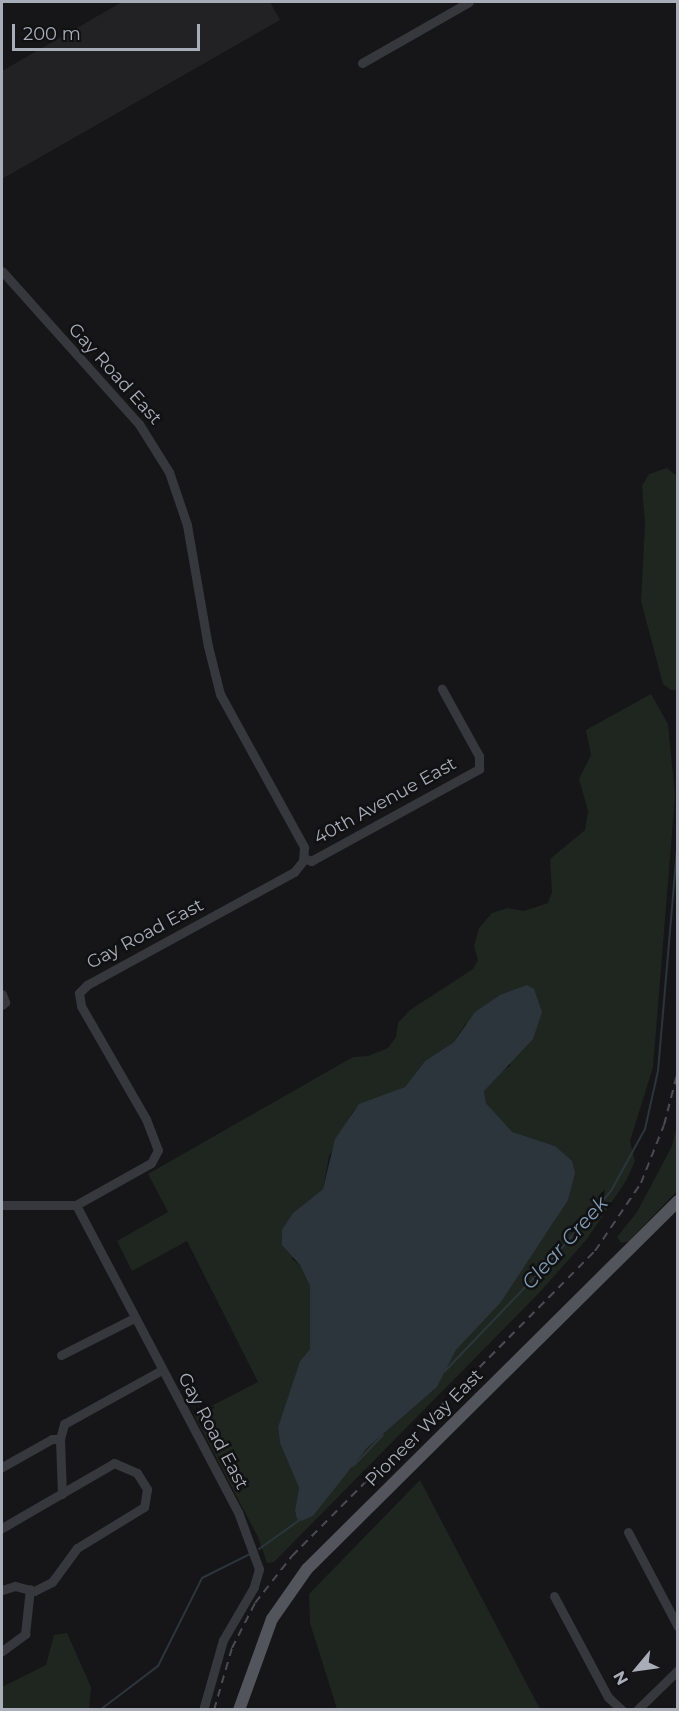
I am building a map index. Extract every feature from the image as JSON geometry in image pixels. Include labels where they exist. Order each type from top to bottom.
[{"type":"main road","name":"Pioneer Way East","points":[[239,1710],[272,1619],[307,1569],[678,1201]]},
{"type":"street","points":[[362,63],[468,2]]},
{"type":"street","name":"Gay Road East","points":[[2,271],[139,424],[169,472],[187,525],[220,694],[300,836],[304,858],[294,872],[82,988],[81,1006],[146,1119],[158,1150],[151,1163],[76,1205],[238,1512],[259,1569],[254,1587],[223,1640],[203,1710]]},
{"type":"street","name":"40th Avenue East","points":[[304,858],[311,861],[481,766],[442,688]]},
{"type":"street","points":[[2,994],[5,1002],[2,1005]]},
{"type":"street","points":[[2,1205],[76,1205]]},
{"type":"street","points":[[61,1355],[134,1318]]},
{"type":"street","points":[[62,1494],[60,1439],[68,1421],[162,1370]]},
{"type":"street","points":[[2,1467],[52,1439],[60,1439]]},
{"type":"street","points":[[2,1528],[62,1494],[73,1484],[114,1463],[128,1466],[142,1478],[148,1495],[144,1507],[77,1548],[52,1582],[30,1589],[15,1586],[2,1590]]},
{"type":"street","points":[[628,1532],[678,1627]]},
{"type":"street","points":[[2,1651],[25,1634],[30,1589]]},
{"type":"street","points":[[554,1596],[608,1697],[622,1710]]},
{"type":"street","points":[[637,1710],[678,1670]]},
{"type":"shaded area","points":[[122,2],[270,2],[280,20],[2,179],[2,71]]},
{"type":"shaded area","points":[[667,468],[678,477],[678,690],[671,690],[663,684],[641,601],[645,525],[642,486],[649,474]]},
{"type":"shaded area","points":[[651,694],[668,724],[675,796],[653,1067],[630,1141],[635,1161],[626,1181],[587,1239],[540,1292],[274,1562],[267,1563],[258,1537],[194,1415],[258,1382],[187,1241],[132,1271],[117,1241],[168,1212],[148,1174],[353,1057],[368,1056],[388,1048],[396,1037],[398,1023],[410,1010],[473,969],[478,960],[474,946],[479,928],[492,913],[508,908],[524,911],[548,903],[552,892],[550,859],[585,830],[588,811],[579,779],[591,755],[586,730]],"holes":[[[466,1023],[511,1065],[496,1075],[484,1090],[486,1103],[512,1133],[555,1146],[554,1221],[501,1301],[456,1350],[437,1387],[367,1448],[313,1516],[302,1521],[295,1510],[299,1488],[280,1443],[278,1427],[300,1361],[310,1349],[312,1334],[310,1286],[300,1265],[292,1259],[293,1213],[323,1189],[329,1156],[354,1110],[405,1087],[425,1061],[454,1042]]]},
{"type":"shaded area","points":[[527,985],[534,989],[542,1012],[533,1039],[484,1091],[486,1103],[512,1132],[555,1146],[572,1161],[575,1173],[568,1200],[501,1302],[456,1350],[437,1387],[367,1448],[313,1516],[302,1521],[297,1519],[295,1510],[299,1488],[280,1443],[278,1427],[300,1361],[310,1349],[310,1286],[300,1265],[282,1245],[282,1230],[293,1213],[323,1189],[335,1139],[359,1104],[405,1087],[425,1061],[454,1042],[475,1012],[500,995]]},
{"type":"shaded area","points":[[677,1126],[677,1191],[629,1241],[621,1243],[617,1237],[637,1212],[672,1146]]},
{"type":"shaded area","points":[[420,1480],[540,1709],[337,1709],[310,1623],[309,1594]]},
{"type":"shaded area","points":[[67,1633],[91,1687],[89,1709],[2,1709],[2,1687],[46,1665],[54,1635]]},
{"type":"waterway","name":"Clear Creek","points":[[445,1371],[551,1260],[611,1191],[645,1129],[658,1071],[678,838]]},
{"type":"waterway","name":"Clear Creek","points":[[353,1466],[383,1435]]},
{"type":"waterway","name":"Clear Creek","points":[[259,1549],[301,1519]]},
{"type":"waterway","name":"Clear Creek","points":[[100,1710],[158,1666],[202,1578],[250,1554]]},
{"type":"railway","points":[[214,1710],[232,1648],[255,1603],[292,1556],[595,1251],[641,1183],[664,1125],[678,1071]]}]
